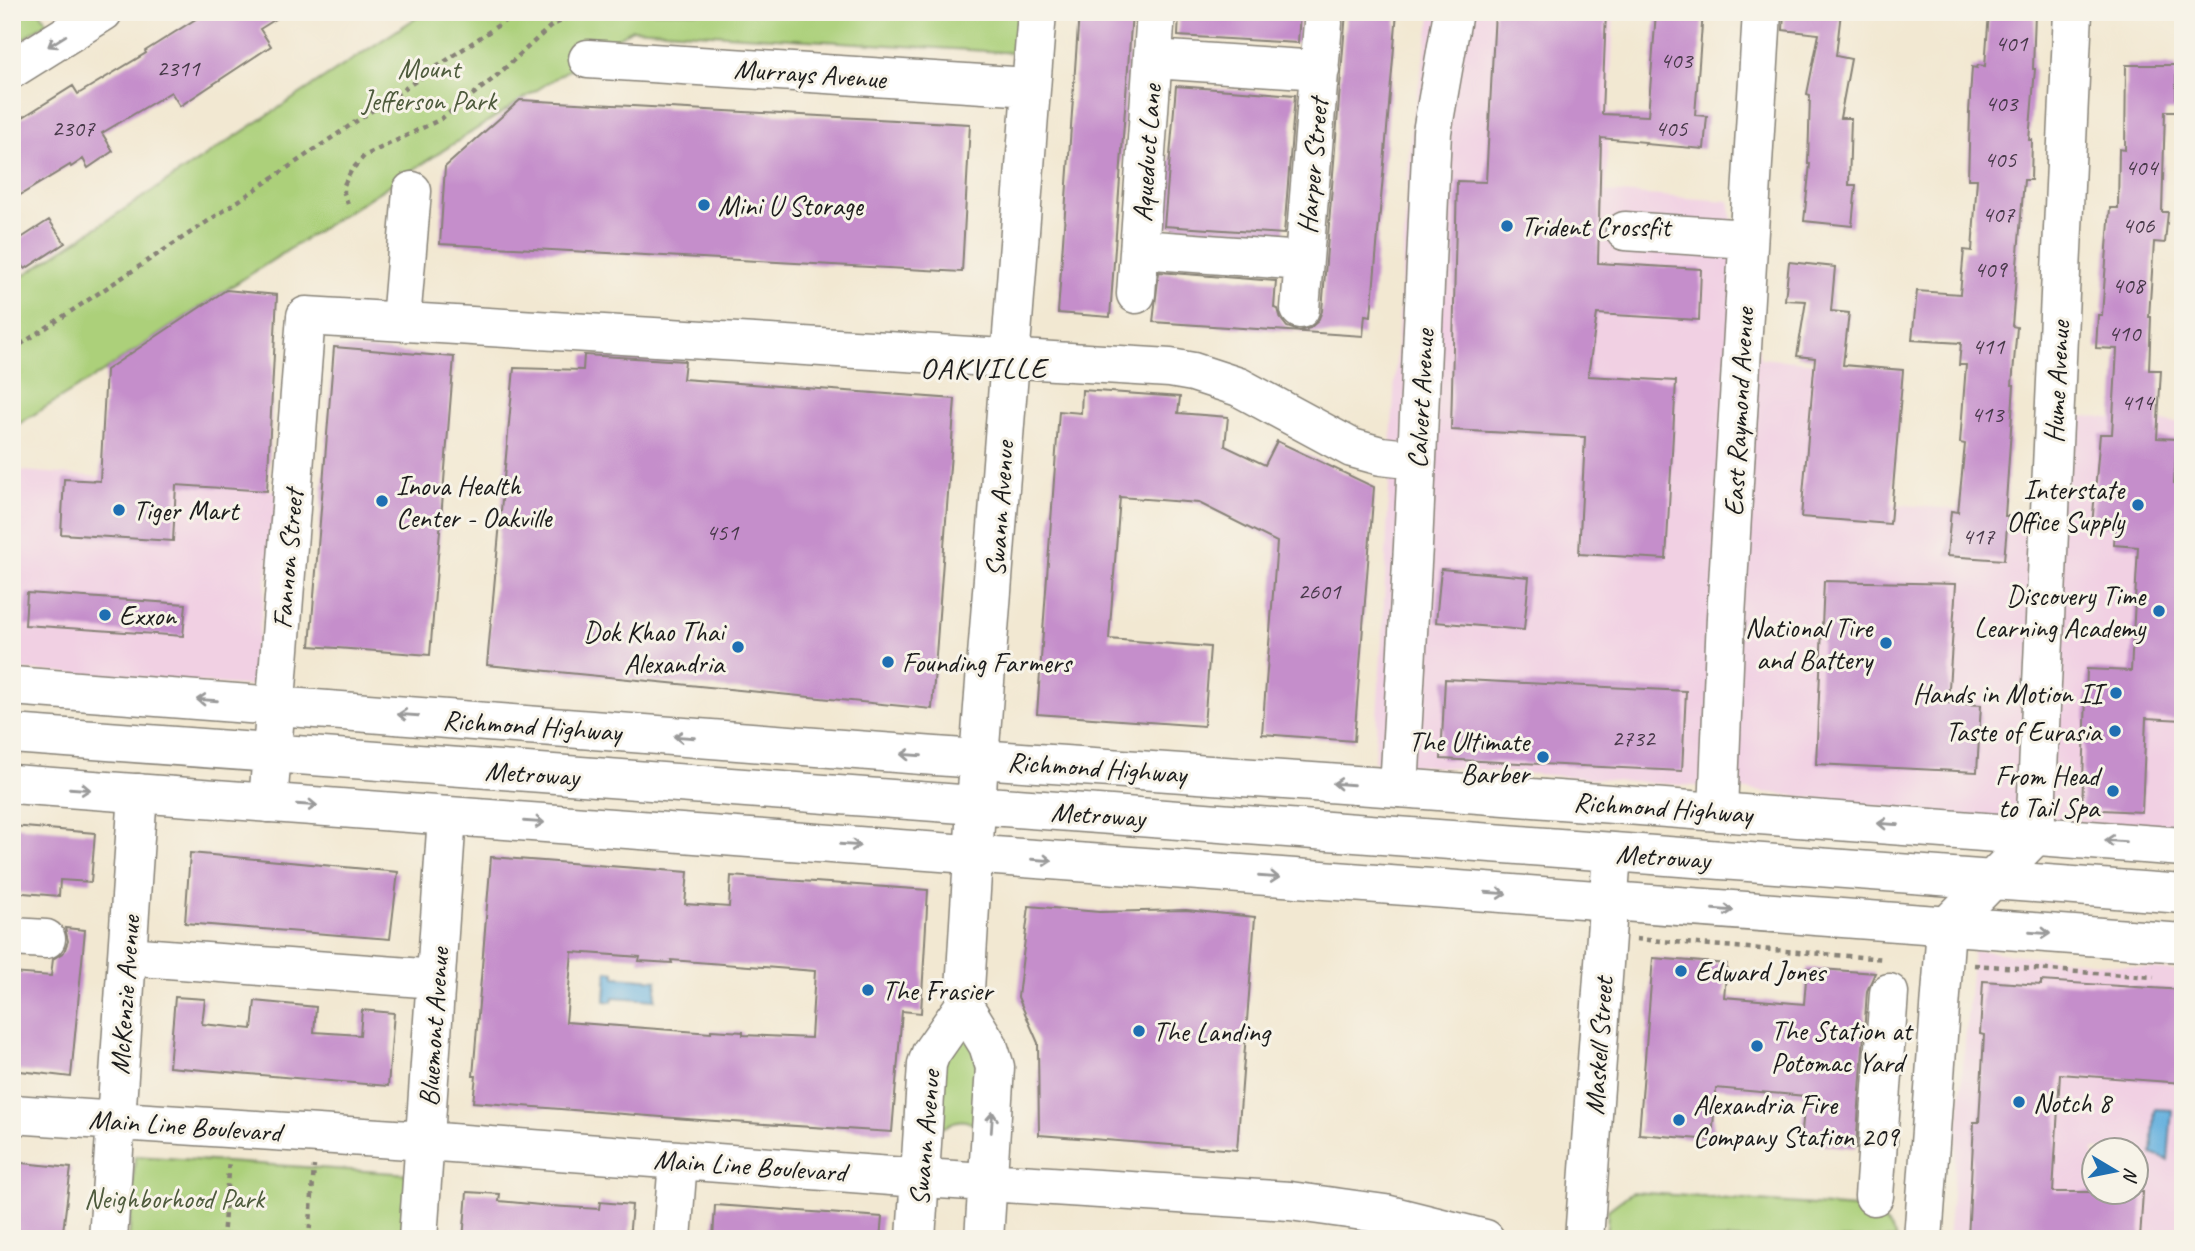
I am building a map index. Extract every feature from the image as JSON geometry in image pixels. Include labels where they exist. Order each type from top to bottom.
[{"type":"main road","points":[[12,69],[103,12]]},
{"type":"main road","name":"Swann Avenue","points":[[916,1239],[927,1064],[964,1006],[979,759],[1037,12]]},
{"type":"main road","name":"Aqueduct Lane","points":[[1136,294],[1156,12]]},
{"type":"main road","name":"Calvert Avenue","points":[[1399,788],[1432,132],[1453,12]]},
{"type":"main road","name":"East Raymond Avenue","points":[[1718,811],[1726,617],[1762,12]]},
{"type":"main road","name":"Hume Avenue","points":[[2035,836],[2073,12]]},
{"type":"main road","name":"Harper Street","points":[[1300,309],[1324,23]]},
{"type":"main road","name":"Murrays Avenue","points":[[588,59],[1031,87]]},
{"type":"main road","points":[[1153,59],[1320,70]]},
{"type":"main road","points":[[412,191],[401,321],[1149,366],[1193,372],[1239,387],[1352,448],[1381,456],[1417,460]]},
{"type":"main road","points":[[1625,231],[1748,239]]},
{"type":"main road","points":[[1140,249],[1303,261]]},
{"type":"main road","name":"Fannon Street","points":[[268,803],[306,316],[401,321]]},
{"type":"main road","name":"Richmond Highway","points":[[12,686],[2183,846]]},
{"type":"main road","name":"Metroway","points":[[12,734],[2183,894]]},
{"type":"main road","points":[[12,784],[974,855],[1607,919],[1945,945],[2183,943]]},
{"type":"main road","name":"McKenzie Avenue","points":[[107,1239],[138,793]]},
{"type":"main road","name":"Bluemont Avenue","points":[[418,1239],[447,816]]},
{"type":"main road","points":[[1923,1239],[1945,945],[1990,881],[2035,836]]},
{"type":"main road","name":"Maskell Street","points":[[1584,1239],[1612,852]]},
{"type":"main road","points":[[127,956],[436,979]]},
{"type":"main road","points":[[1874,1196],[1889,976]]},
{"type":"main road","points":[[964,1006],[988,1045],[995,1067],[984,1239]]},
{"type":"main road","name":"Main Line Boulevard","points":[[12,1114],[1318,1204],[1395,1216],[1485,1239]]},
{"type":"main road","points":[[672,1239],[678,1160]]},
{"type":"path","points":[[12,350],[518,12]]},
{"type":"path","points":[[348,204],[344,185],[351,171],[364,156],[442,119],[493,79],[551,26],[580,12]]},
{"type":"path","points":[[1607,919],[1889,976]]},
{"type":"path","points":[[1945,945],[2156,977]]},
{"type":"path","points":[[223,1239],[231,1128]]},
{"type":"path","points":[[309,1239],[316,1134]]},
{"type":"shaded area","points":[[1432,12],[1614,12],[1606,192],[1729,201],[1760,358],[1903,370],[1892,504],[2038,516],[2078,416],[2183,423],[2183,836],[2058,828],[1747,790],[1374,762],[1411,130]]},
{"type":"shaded area","points":[[12,470],[278,491],[252,686],[12,669]]},
{"type":"shaded area","points":[[1973,950],[2183,972],[2183,1239],[1948,1239]]},
{"type":"green space","points":[[12,12],[40,12],[47,22],[12,47]]},
{"type":"green space","name":"Mount Jefferson Park","points":[[425,12],[1019,12],[1017,53],[632,29],[12,428],[12,283]]},
{"type":"green space","points":[[962,1035],[976,1037],[978,1129],[962,1120],[945,1127],[937,1126],[940,1067]]},
{"type":"green space","name":"Neighborhood Park","points":[[135,1156],[410,1174],[405,1239],[129,1239]]},
{"type":"green space","points":[[1632,1192],[1856,1208],[1880,1218],[1897,1239],[1606,1239],[1608,1210]]},
{"type":"water","points":[[607,971],[615,972],[615,977],[657,980],[655,1000],[613,997],[612,1002],[605,1001]]},
{"type":"water","points":[[2155,1109],[2172,1110],[2168,1160],[2152,1154]]},
{"type":"building","points":[[207,12],[287,12],[260,29],[271,46],[180,106],[171,92],[102,133],[113,151],[88,168],[83,159],[71,167],[70,165],[12,200],[12,124],[73,86],[78,94]]},
{"type":"building","points":[[1079,12],[1132,12],[1110,317],[1058,313]]},
{"type":"building","points":[[1179,12],[1300,12],[1298,43],[1178,36]]},
{"type":"building","points":[[1346,12],[1397,12],[1371,316],[1365,315],[1363,336],[1153,322],[1159,272],[1276,281],[1274,308],[1278,309],[1287,327],[1299,331],[1310,328],[1318,321],[1322,311]]},
{"type":"building","points":[[1495,12],[1606,12],[1602,114],[1648,116],[1656,12],[1703,12],[1695,115],[1707,116],[1704,149],[1601,138],[1598,263],[1701,269],[1699,320],[1597,314],[1588,376],[1676,381],[1666,559],[1579,554],[1585,437],[1451,430],[1457,181],[1486,182]]},
{"type":"building","points":[[1784,12],[1841,12],[1836,56],[1851,59],[1840,118],[1851,118],[1849,185],[1856,185],[1852,226],[1804,221],[1810,164],[1810,95],[1807,94],[1819,34],[1783,30]]},
{"type":"building","points":[[1989,12],[2035,13],[2035,69],[2029,140],[2032,140],[2031,180],[2024,180],[2012,326],[2017,327],[2004,560],[1947,556],[1951,511],[1958,512],[1965,444],[1960,443],[1966,365],[1959,365],[1961,343],[1912,340],[1917,291],[1960,294],[1964,250],[1972,251],[1977,179],[1968,179],[1972,67],[1985,66]]},
{"type":"building","points":[[2126,65],[2176,65],[2176,111],[2165,111],[2162,212],[2168,212],[2165,243],[2154,242],[2149,370],[2161,370],[2157,438],[2177,439],[2174,483],[2183,484],[2183,720],[2146,718],[2142,812],[2082,809],[2087,669],[2131,671],[2138,547],[2114,545],[2115,527],[2092,526],[2100,434],[2112,434],[2117,349],[2096,348],[2098,315],[2102,315],[2110,208],[2118,208],[2119,149],[2125,150]]},
{"type":"building","points":[[1176,86],[1295,95],[1284,234],[1164,226]]},
{"type":"building","name":"Mini U Storage","points":[[520,100],[970,124],[962,272],[440,244],[445,167]]},
{"type":"building","points":[[49,220],[65,243],[25,269],[12,244]]},
{"type":"building","points":[[1789,262],[1835,267],[1831,311],[1849,313],[1843,365],[1903,370],[1890,524],[1801,517],[1815,358],[1797,356],[1806,301],[1785,300]]},
{"type":"building","points":[[226,290],[277,295],[267,491],[176,485],[173,541],[61,534],[64,479],[100,481],[106,370]]},
{"type":"building","name":"Inova Health Center - Oakville","points":[[334,347],[454,357],[430,655],[310,646]]},
{"type":"building","points":[[584,355],[685,361],[683,379],[955,399],[932,709],[487,665],[514,368],[583,370]]},
{"type":"building","points":[[1082,390],[1180,397],[1178,413],[1228,417],[1225,446],[1265,465],[1277,441],[1374,487],[1354,741],[1262,734],[1277,542],[1199,503],[1120,497],[1109,639],[1210,647],[1204,726],[1037,714],[1059,411],[1081,413]]},
{"type":"building","points":[[1441,569],[1529,577],[1524,630],[1436,622]]},
{"type":"building","name":"National Tire and Battery","points":[[1824,581],[1956,584],[1948,703],[1981,705],[1977,772],[1816,764]]},
{"type":"building","name":"Exxon","points":[[27,593],[186,604],[183,636],[25,625]]},
{"type":"building","points":[[1445,679],[1686,691],[1682,771],[1441,759]]},
{"type":"building","points":[[12,826],[95,833],[91,882],[60,880],[59,896],[12,892]]},
{"type":"building","points":[[190,853],[398,872],[390,939],[185,923]]},
{"type":"building","name":"The Frasier","points":[[491,857],[688,872],[685,904],[729,907],[731,876],[928,890],[921,1013],[902,1011],[892,1132],[473,1102],[476,1076],[473,1076]],"holes":[[[572,952],[640,957],[639,961],[672,963],[671,960],[815,971],[811,1038],[566,1022]]]},
{"type":"building","name":"The Landing","points":[[1029,906],[1099,912],[1186,910],[1255,917],[1237,1150],[1039,1135],[1038,1043],[1018,997]]},
{"type":"building","points":[[65,928],[85,930],[71,1077],[12,1070],[12,973],[51,976],[53,959],[64,952],[68,941]]},
{"type":"building","name":"The Station at Potomac Yard","points":[[1653,958],[1727,964],[1724,997],[1804,1004],[1807,968],[1875,973],[1867,991],[1856,1148],[1801,1143],[1805,1096],[1716,1088],[1712,1140],[1639,1134]]},
{"type":"building","name":"Notch 8","points":[[1983,981],[2041,985],[2041,981],[2183,990],[2183,1083],[2060,1074],[2053,1192],[2080,1192],[2080,1206],[2142,1206],[2140,1239],[1968,1239],[1974,1122],[1979,1122],[1984,1035],[1980,1034]]},
{"type":"building","points":[[175,997],[205,999],[202,1024],[252,1029],[255,1001],[316,1007],[314,1032],[360,1035],[362,1010],[394,1013],[388,1086],[169,1067]]},
{"type":"building","points":[[12,1162],[71,1168],[62,1239],[12,1237]]},
{"type":"building","points":[[467,1192],[500,1194],[499,1201],[550,1206],[599,1209],[600,1202],[632,1205],[629,1239],[463,1239]]},
{"type":"building","points":[[715,1205],[882,1217],[880,1239],[713,1239]]},
{"type":"place","name":"Mini U Storage","points":[[704,205]]},
{"type":"place","name":"Trident Crossfit","points":[[1507,226]]},
{"type":"place","name":"Inova Health Center - Oakville","points":[[382,501]]},
{"type":"place","name":"Interstate Office Supply","points":[[2138,505]]},
{"type":"place","name":"Tiger Mart","points":[[119,510]]},
{"type":"place","name":"Discovery Time Learning Academy","points":[[2159,611]]},
{"type":"place","name":"Exxon","points":[[105,615]]},
{"type":"place","name":"National Tire and Battery","points":[[1886,643]]},
{"type":"place","name":"Dok Khao Thai Alexandria","points":[[738,647]]},
{"type":"place","name":"Founding Farmers","points":[[888,662]]},
{"type":"place","name":"Hands in Motion II","points":[[2116,693]]},
{"type":"place","name":"Taste of Eurasia","points":[[2115,731]]},
{"type":"place","name":"The Ultimate Barber","points":[[1543,757]]},
{"type":"place","name":"From Head to Tail Spa","points":[[2113,791]]},
{"type":"place","name":"Edward Jones","points":[[1681,971]]},
{"type":"place","name":"The Frasier","points":[[868,990]]},
{"type":"place","name":"The Landing","points":[[1139,1031]]},
{"type":"place","name":"The Station at Potomac Yard","points":[[1757,1046]]},
{"type":"place","name":"Notch 8","points":[[2019,1102]]},
{"type":"place","name":"Alexandria Fire Company Station 209","points":[[1679,1120]]},
{"type":"district","name":"OAKVILLE","points":[[984,368]]}]
